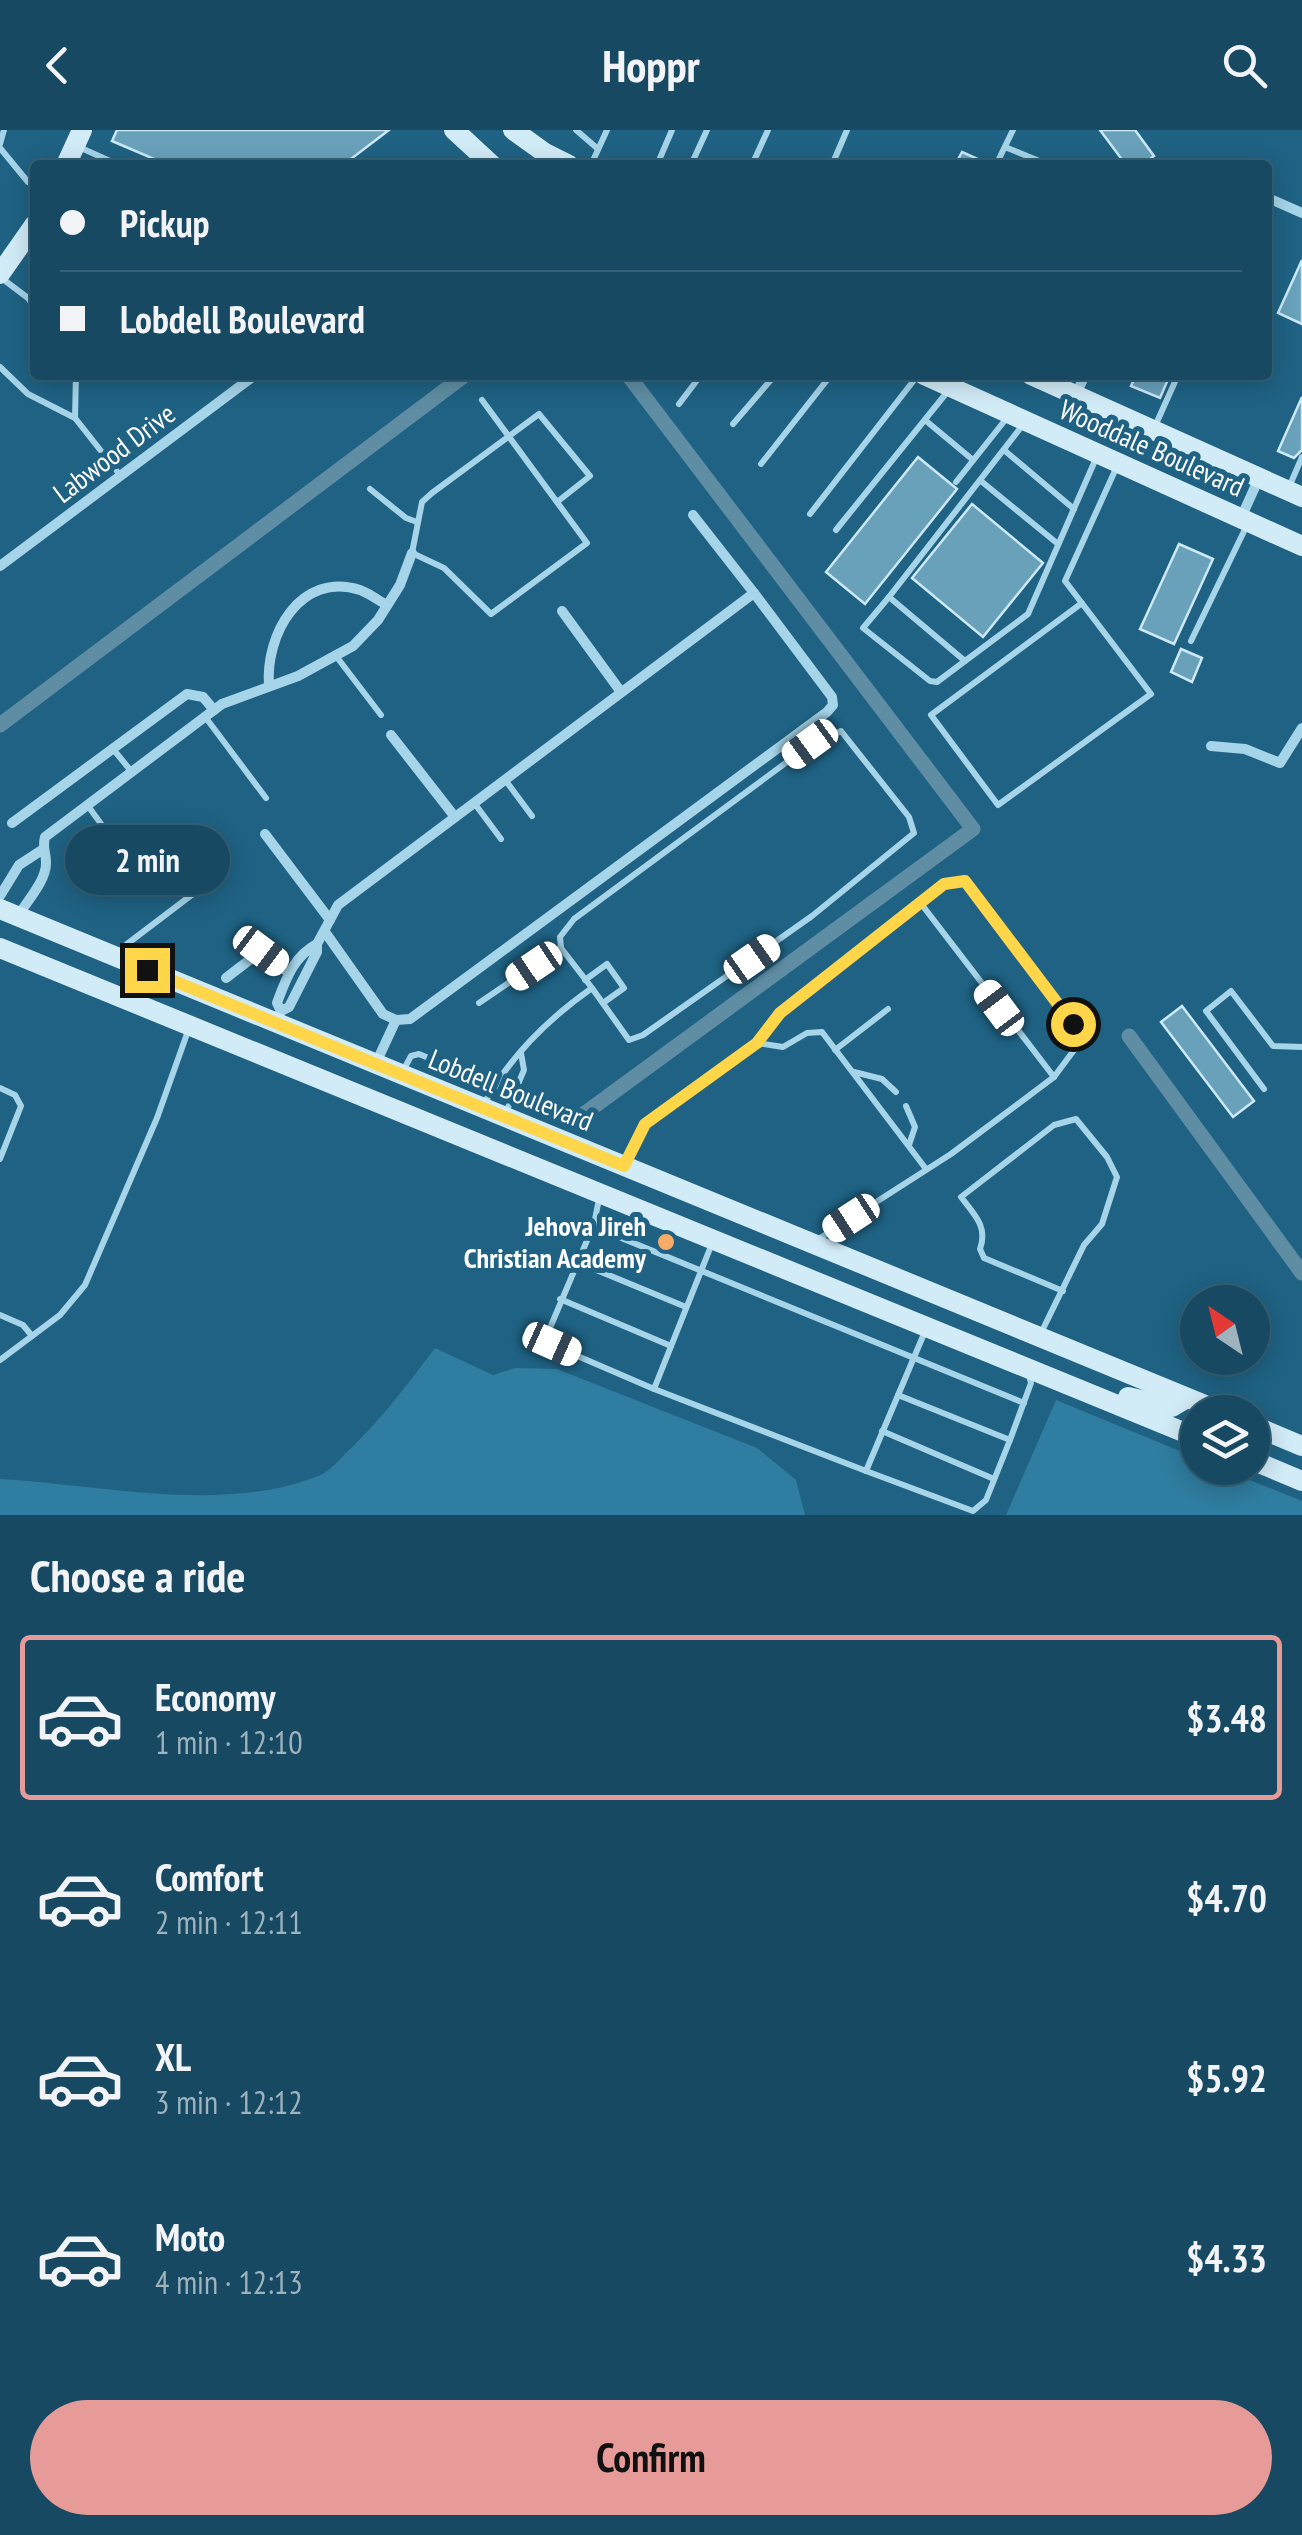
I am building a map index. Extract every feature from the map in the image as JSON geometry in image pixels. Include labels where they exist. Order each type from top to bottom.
[{"type":"main road","points":[[454,130],[487,160]]},
{"type":"main road","points":[[513,130],[559,160]]},
{"type":"main road","points":[[0,275],[30,234]]},
{"type":"main road","name":"Wooddale Boulevard","points":[[934,380],[1302,546]]},
{"type":"main road","name":"Wooddale Boulevard","points":[[1042,380],[1295,494]]},
{"type":"main road","name":"Lobdell Boulevard","points":[[9,913],[203,993],[279,1017],[375,1064],[1180,1396]]},
{"type":"main road","points":[[0,948],[1180,1431]]},
{"type":"main road","points":[[190,1026],[203,993]]},
{"type":"main road","points":[[717,1241],[740,1241],[792,1259],[812,1244]]},
{"type":"main road","points":[[1027,1368],[1039,1337]]},
{"type":"main road","points":[[1092,1395],[1110,1391],[1172,1408],[1180,1402]]},
{"type":"main road","points":[[1270,1433],[1302,1446]]},
{"type":"main road","points":[[1270,1467],[1302,1480]]},
{"type":"street","points":[[1272,200],[1302,214]]},
{"type":"street","name":"Labwood Drive","points":[[0,566],[247,380]]},
{"type":"street","points":[[1076,396],[1083,380]]},
{"type":"street","points":[[1244,520],[1259,478]]},
{"type":"street","points":[[325,932],[384,1014],[396,1020],[410,1019],[827,712],[832,697],[693,515]]},
{"type":"street","points":[[9,913],[42,878],[45,837],[209,713],[298,676],[354,646],[378,620],[400,585],[412,553]]},
{"type":"street","points":[[269,686],[272,644],[284,616],[309,596],[328,590],[360,590],[387,605]]},
{"type":"street","points":[[279,1017],[290,1007],[338,906],[754,593]]},
{"type":"street","points":[[562,611],[621,692]]},
{"type":"street","points":[[12,823],[191,692],[203,697],[209,713]]},
{"type":"street","points":[[1211,746],[1245,749],[1280,763],[1302,728]]},
{"type":"street","points":[[391,735],[455,817]]},
{"type":"street","points":[[265,834],[330,920]]},
{"type":"street","points":[[0,896],[19,865],[42,850]]},
{"type":"street","points":[[279,1017],[277,1003],[289,974],[299,956],[317,944]]},
{"type":"street","points":[[226,978],[261,951],[289,974],[297,989]]},
{"type":"street","points":[[289,974],[308,971]]},
{"type":"street","points":[[375,1064],[396,1020]]},
{"type":"lane","points":[[4,130],[0,146],[30,183]]},
{"type":"lane","points":[[576,130],[598,150]]},
{"type":"lane","points":[[593,160],[607,130]]},
{"type":"lane","points":[[658,160],[672,130]]},
{"type":"lane","points":[[694,160],[707,130]]},
{"type":"lane","points":[[754,160],[768,130]]},
{"type":"lane","points":[[834,160],[847,130]]},
{"type":"lane","points":[[998,160],[1013,130]]},
{"type":"lane","points":[[74,147],[106,160]]},
{"type":"lane","points":[[1005,147],[1037,160]]},
{"type":"lane","points":[[0,275],[30,301]]},
{"type":"lane","points":[[0,367],[28,394],[76,418],[120,476]]},
{"type":"lane","points":[[76,380],[76,418]]},
{"type":"lane","points":[[679,404],[697,380]]},
{"type":"lane","points":[[734,424],[771,380]]},
{"type":"lane","points":[[762,464],[827,380]]},
{"type":"lane","points":[[810,514],[917,380]]},
{"type":"lane","points":[[1153,430],[1176,380]]},
{"type":"lane","points":[[836,530],[951,387]]},
{"type":"lane","points":[[482,400],[510,436],[557,502],[587,543],[491,614],[444,568],[412,553],[422,502],[432,493],[510,436],[539,414],[590,476],[557,502]]},
{"type":"lane","points":[[1018,418],[1004,450],[981,481],[862,628],[930,682],[937,682],[1028,614],[1098,454]]},
{"type":"lane","points":[[956,482],[973,460],[1018,418]]},
{"type":"lane","points":[[925,420],[973,460]]},
{"type":"lane","points":[[1004,450],[1074,509]]},
{"type":"lane","points":[[1295,494],[1302,456]]},
{"type":"lane","points":[[1082,603],[931,715],[998,805],[1151,694],[1082,603],[1065,582],[1118,463]]},
{"type":"lane","points":[[981,481],[1058,544]]},
{"type":"lane","points":[[370,489],[406,518],[417,522]]},
{"type":"lane","points":[[1190,640],[1244,520]]},
{"type":"lane","points":[[889,597],[965,661]]},
{"type":"lane","points":[[335,655],[381,715]]},
{"type":"lane","points":[[209,713],[266,798]]},
{"type":"lane","points":[[841,731],[909,817],[914,833],[812,916],[643,1035],[629,1040],[561,948],[560,937],[574,919],[810,744],[828,735],[841,731]]},
{"type":"lane","points":[[113,748],[131,772]]},
{"type":"lane","points":[[505,780],[532,816]]},
{"type":"lane","points":[[474,802],[500,839]]},
{"type":"lane","points":[[87,805],[144,883]]},
{"type":"lane","points":[[119,958],[127,944],[214,878]]},
{"type":"lane","points":[[624,1166],[645,1124],[757,1043],[780,1013],[919,901],[944,884],[965,881],[1073,1024],[1080,1042],[1054,1077],[926,1170],[812,1244]]},
{"type":"lane","points":[[919,901],[1054,1077]]},
{"type":"lane","points":[[479,1004],[561,948]]},
{"type":"lane","points":[[586,980],[607,964],[624,988],[603,1003]]},
{"type":"lane","points":[[482,1108],[502,1071],[553,1015],[592,988]]},
{"type":"lane","points":[[1264,1089],[1206,1010],[1231,991],[1274,1046],[1302,1047]]},
{"type":"lane","points":[[835,1050],[888,1009]]},
{"type":"lane","points":[[0,1360],[60,1315],[86,1285],[157,1118],[190,1026]]},
{"type":"lane","points":[[757,1043],[783,1047],[807,1033],[822,1032],[926,1170]]},
{"type":"lane","points":[[504,1116],[524,1070],[521,1052]]},
{"type":"lane","points":[[400,1074],[411,1056],[420,1054],[557,1111]]},
{"type":"lane","points":[[852,1071],[882,1078],[896,1092]]},
{"type":"lane","points":[[0,1088],[14,1095],[20,1106],[0,1159]]},
{"type":"lane","points":[[906,1106],[916,1127],[909,1146]]},
{"type":"lane","points":[[1039,1337],[1063,1291],[1084,1244],[1102,1224],[1117,1176],[1107,1157],[1076,1120],[1054,1125],[961,1198],[980,1222],[985,1236],[980,1250],[984,1258],[1063,1291]]},
{"type":"lane","points":[[0,1131],[9,1135]]},
{"type":"lane","points":[[600,1193],[592,1226],[547,1336],[552,1344],[654,1389],[972,1511],[986,1500],[1010,1440],[1030,1384],[1027,1368]]},
{"type":"lane","points":[[592,1226],[1024,1403]]},
{"type":"lane","points":[[654,1389],[717,1241]]},
{"type":"lane","points":[[577,1262],[687,1308]]},
{"type":"lane","points":[[560,1300],[672,1346]]},
{"type":"lane","points":[[0,1316],[23,1325],[32,1336]]},
{"type":"lane","points":[[866,1471],[927,1328]]},
{"type":"lane","points":[[898,1395],[1010,1440]]},
{"type":"lane","points":[[882,1431],[994,1479]]},
{"type":"shaded area","points":[[435,1348],[493,1375],[515,1368],[557,1369],[757,1448],[796,1480],[805,1515],[0,1515],[0,1479],[206,1495],[286,1486],[323,1474],[382,1415]]},
{"type":"shaded area","points":[[1056,1400],[1180,1451],[1180,1485],[1262,1485],[1302,1501],[1302,1515],[1006,1515]]},
{"type":"building","points":[[117,130],[389,130],[350,160],[156,160],[112,141]]},
{"type":"building","points":[[1100,130],[1135,130],[1154,156],[1149,160],[1122,160]]},
{"type":"building","points":[[962,152],[980,160],[958,160]]},
{"type":"building","points":[[1302,260],[1302,324],[1278,313]]},
{"type":"building","points":[[1134,380],[1168,380],[1160,398],[1131,386]]},
{"type":"building","points":[[1302,397],[1302,450],[1294,458],[1278,451]]},
{"type":"building","points":[[918,457],[957,489],[865,604],[826,572]]},
{"type":"building","points":[[972,504],[1043,563],[983,637],[912,578]]},
{"type":"building","points":[[1179,544],[1213,559],[1174,644],[1140,629]]},
{"type":"building","points":[[1181,649],[1202,658],[1192,682],[1171,672]]},
{"type":"building","points":[[1182,1006],[1254,1101],[1233,1117],[1161,1022]]},
{"type":"waterway","points":[[0,725],[458,380]]},
{"type":"waterway","points":[[577,1119],[973,829],[632,380]]},
{"type":"waterway","points":[[1129,1036],[1302,1273]]},
{"type":"place","name":"Jehova Jireh Christian Academy","points":[[666,1242]]},
{"type":"route","points":[[147,970],[624,1166],[645,1124],[757,1043],[780,1013],[944,884],[965,881],[1073,1024]]}]
